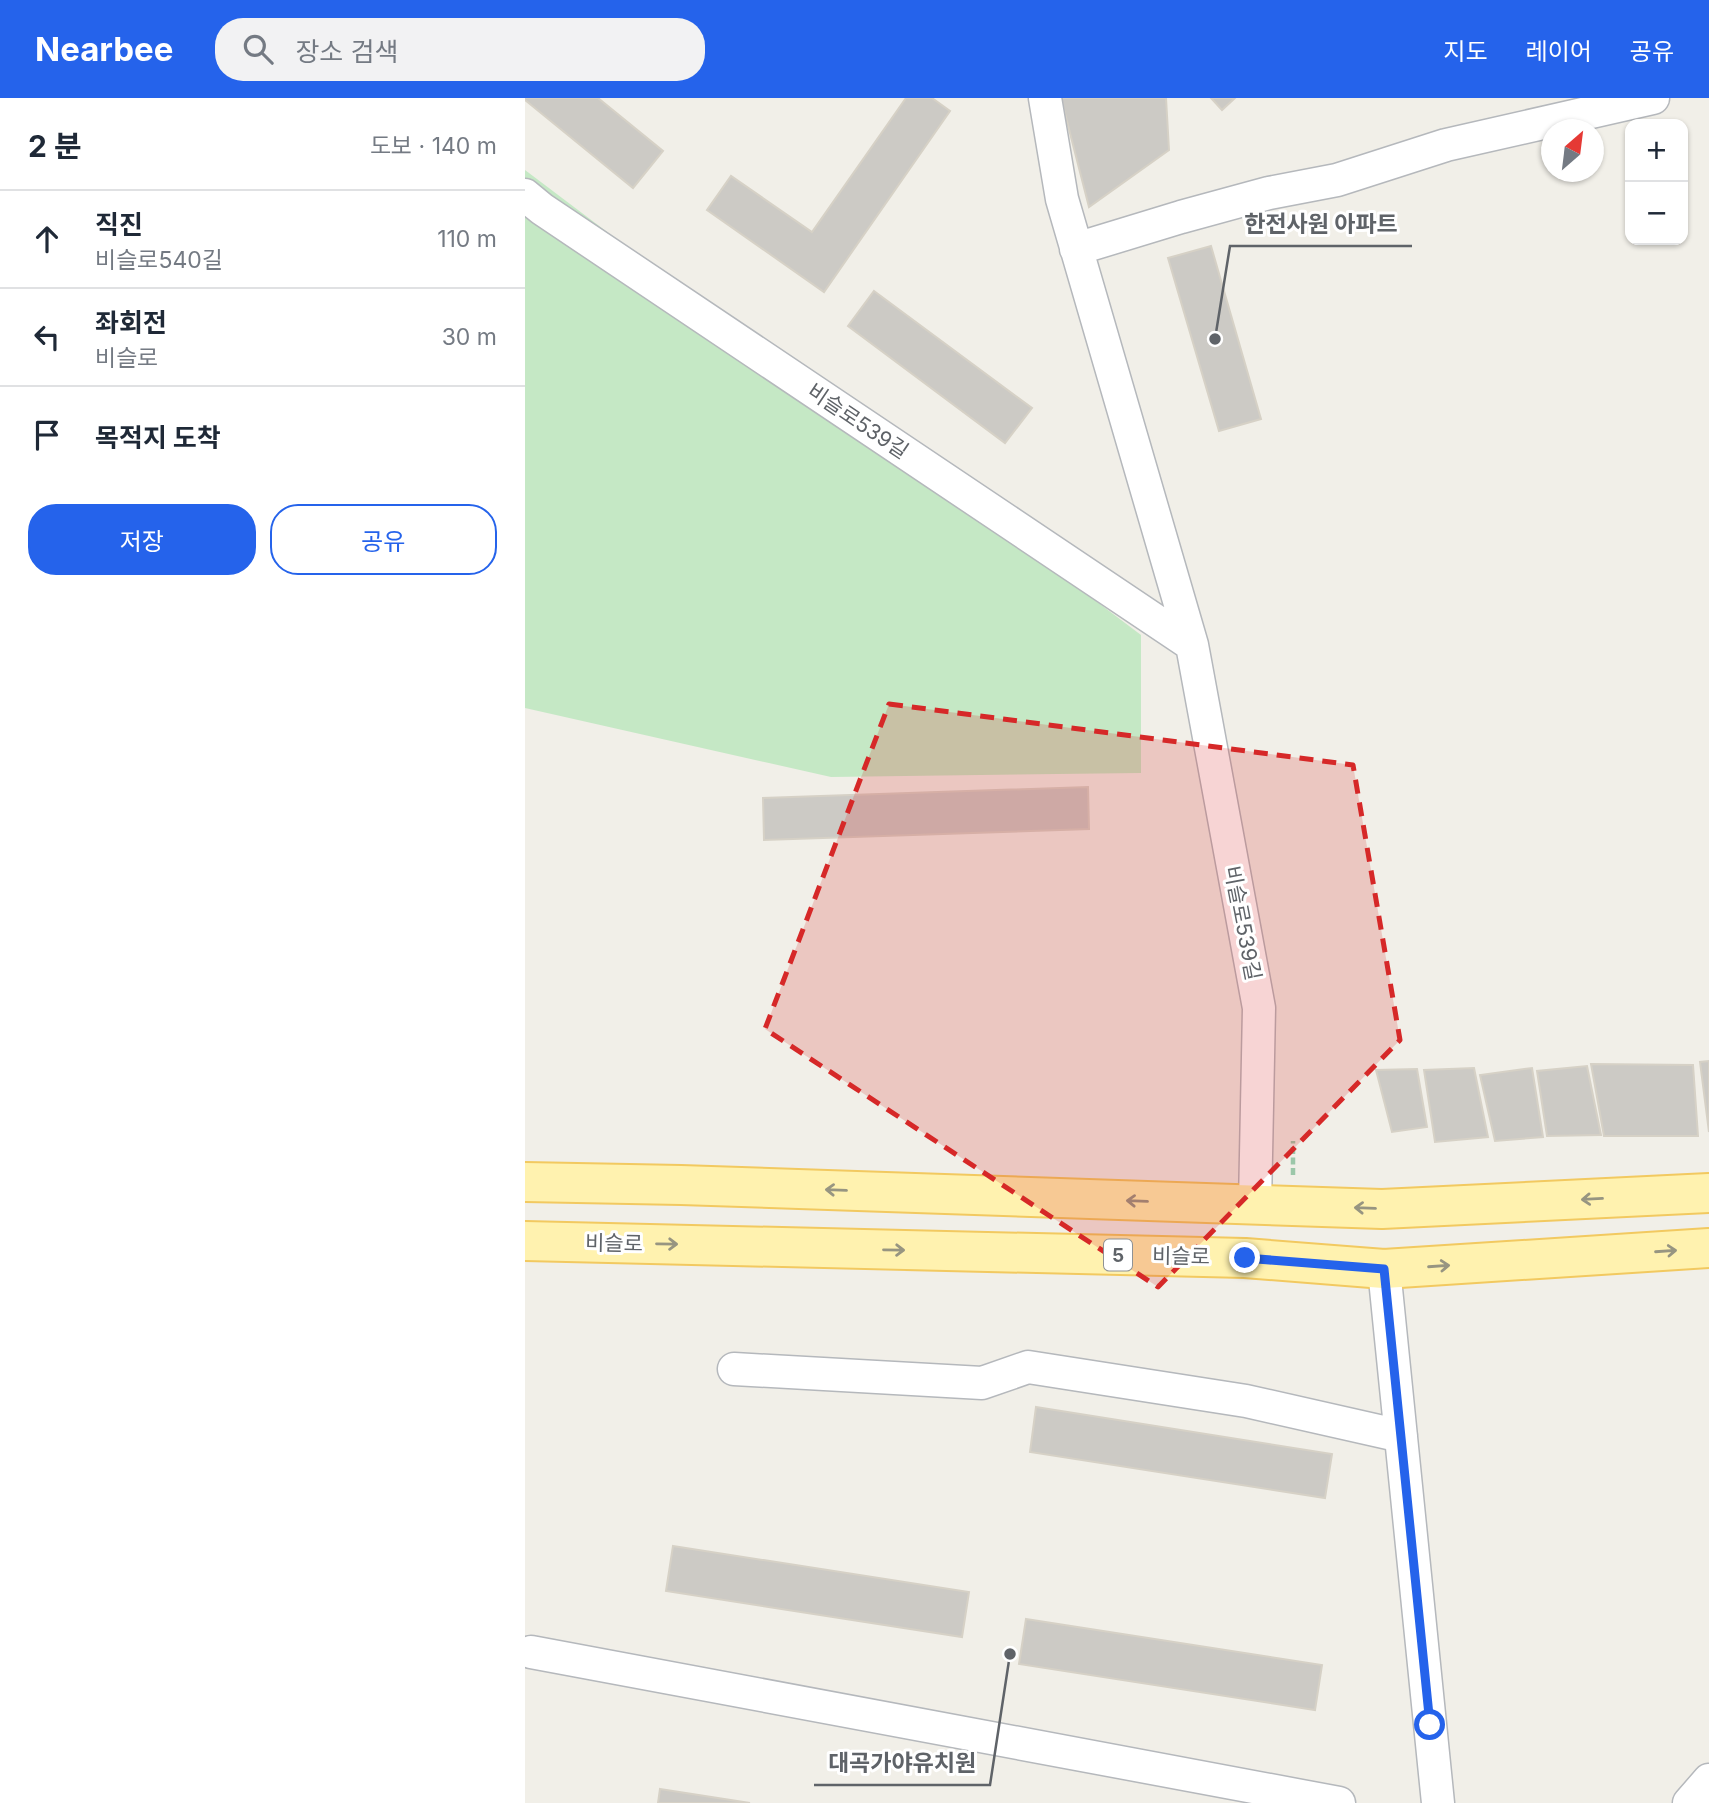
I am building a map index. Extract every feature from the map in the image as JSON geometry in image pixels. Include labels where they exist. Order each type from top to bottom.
[{"type":"main road","points":[[525,1182],[1381,1209],[1709,1193]]},
{"type":"main road","name":"비슬로","points":[[525,1241],[1245,1258],[1384,1269],[1709,1248]]},
{"type":"street","name":"비슬로539길","points":[[1045,98],[1062,200],[1192,645],[1259,1008],[1255,1205]]},
{"type":"street","points":[[1076,249],[1269,193],[1337,180],[1446,145],[1653,98]]},
{"type":"street","name":"비슬로539길","points":[[525,195],[1192,645]]},
{"type":"street","points":[[1384,1269],[1438,1803]]},
{"type":"street","points":[[734,1369],[982,1383],[1028,1367],[1246,1401],[1401,1436]]},
{"type":"street","points":[[531,1652],[1339,1803]]},
{"type":"street","points":[[1689,1803],[1709,1780]]},
{"type":"highlighted area","points":[[889,704],[1353,765],[1400,1040],[1158,1287],[765,1029]]},
{"type":"green space","points":[[525,170],[1141,635],[1141,773],[831,777],[525,708]]},
{"type":"building","points":[[525,98],[598,98],[663,151],[633,188]]},
{"type":"building","points":[[906,98],[932,98],[950,111],[824,292],[707,210],[731,176],[812,232]]},
{"type":"building","points":[[1061,98],[1166,98],[1169,150],[1089,207]]},
{"type":"building","points":[[1211,98],[1235,98],[1222,110]]},
{"type":"building","points":[[1211,246],[1261,419],[1219,431],[1168,258]]},
{"type":"building","points":[[874,291],[1032,408],[1005,443],[848,326]]},
{"type":"building","points":[[1088,787],[1089,829],[764,840],[763,798]]},
{"type":"building","points":[[1709,1061],[1709,1132],[1700,1062]]},
{"type":"building","points":[[1591,1064],[1693,1065],[1698,1136],[1604,1136]]},
{"type":"building","points":[[1587,1066],[1601,1135],[1547,1136],[1537,1071]]},
{"type":"building","points":[[1474,1068],[1488,1137],[1435,1142],[1424,1070]]},
{"type":"building","points":[[1532,1068],[1543,1137],[1495,1141],[1480,1075]]},
{"type":"building","points":[[1417,1069],[1427,1127],[1392,1132],[1376,1070]]},
{"type":"building","points":[[1036,1407],[1332,1454],[1325,1498],[1030,1452]]},
{"type":"building","points":[[673,1546],[969,1592],[962,1637],[666,1591]]},
{"type":"building","points":[[1026,1619],[1322,1665],[1315,1710],[1019,1664]]},
{"type":"building","points":[[660,1789],[750,1803],[658,1803]]},
{"type":"place","name":"한전사원 아파트","points":[[1215,339]]},
{"type":"place","name":"대곡가야유치원","points":[[1010,1654]]},
{"type":"route","points":[[1245,1258],[1384,1269],[1430,1725]]}]
